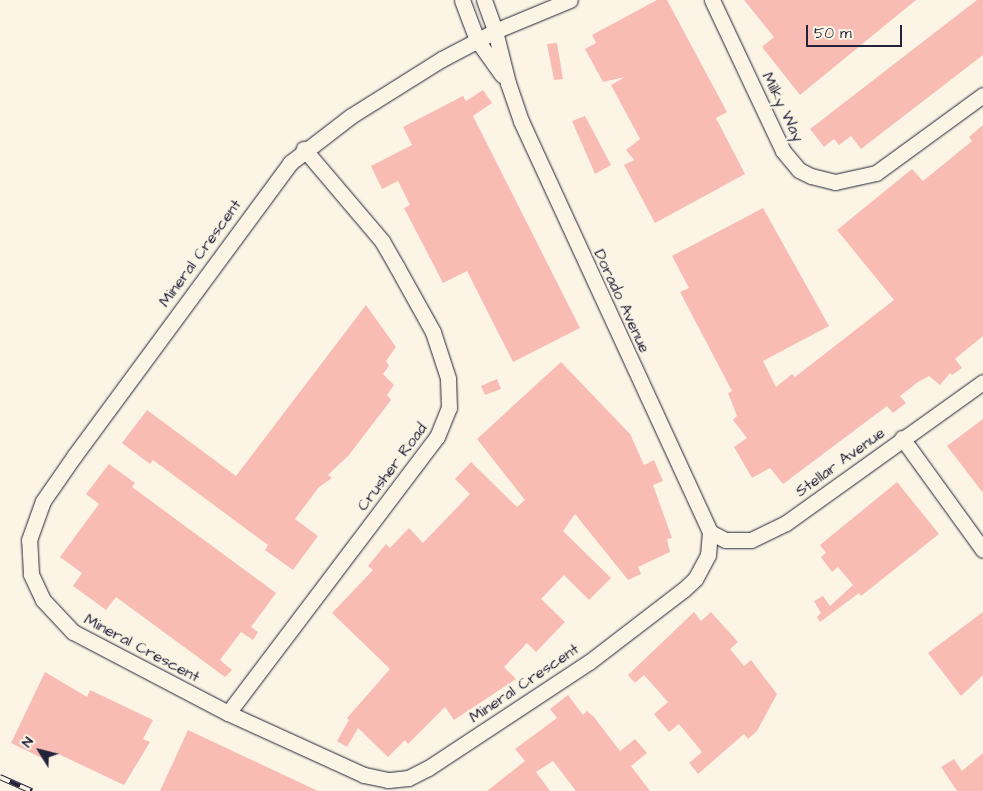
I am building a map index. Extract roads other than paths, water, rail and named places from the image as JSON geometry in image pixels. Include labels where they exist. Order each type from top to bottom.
[{"type":"street","name":"Dorado Avenue","points":[[462,0],[477,40],[508,83]]},
{"type":"street","name":"Dorado Avenue","points":[[484,0],[521,121],[710,532]]},
{"type":"street","name":"Mineral Crescent","points":[[570,0],[495,31],[394,88],[304,150],[275,180],[43,501],[29,540],[31,574],[43,600],[73,632],[228,713],[364,775],[388,780],[408,778],[589,662],[683,590],[704,566],[710,532]]},
{"type":"street","name":"Milky Way","points":[[712,0],[783,151],[799,170],[816,178],[841,182],[876,173],[983,95]]},
{"type":"street","name":"Crusher Road","points":[[228,713],[437,437],[449,408],[448,378],[433,332],[397,267],[382,241],[304,150]]},
{"type":"street","name":"Stellar Avenue","points":[[710,532],[725,540],[751,540],[786,523],[902,438],[983,382]]},
{"type":"street","points":[[902,438],[983,550]]},
{"type":"railway","points":[[0,777],[32,791]]}]
